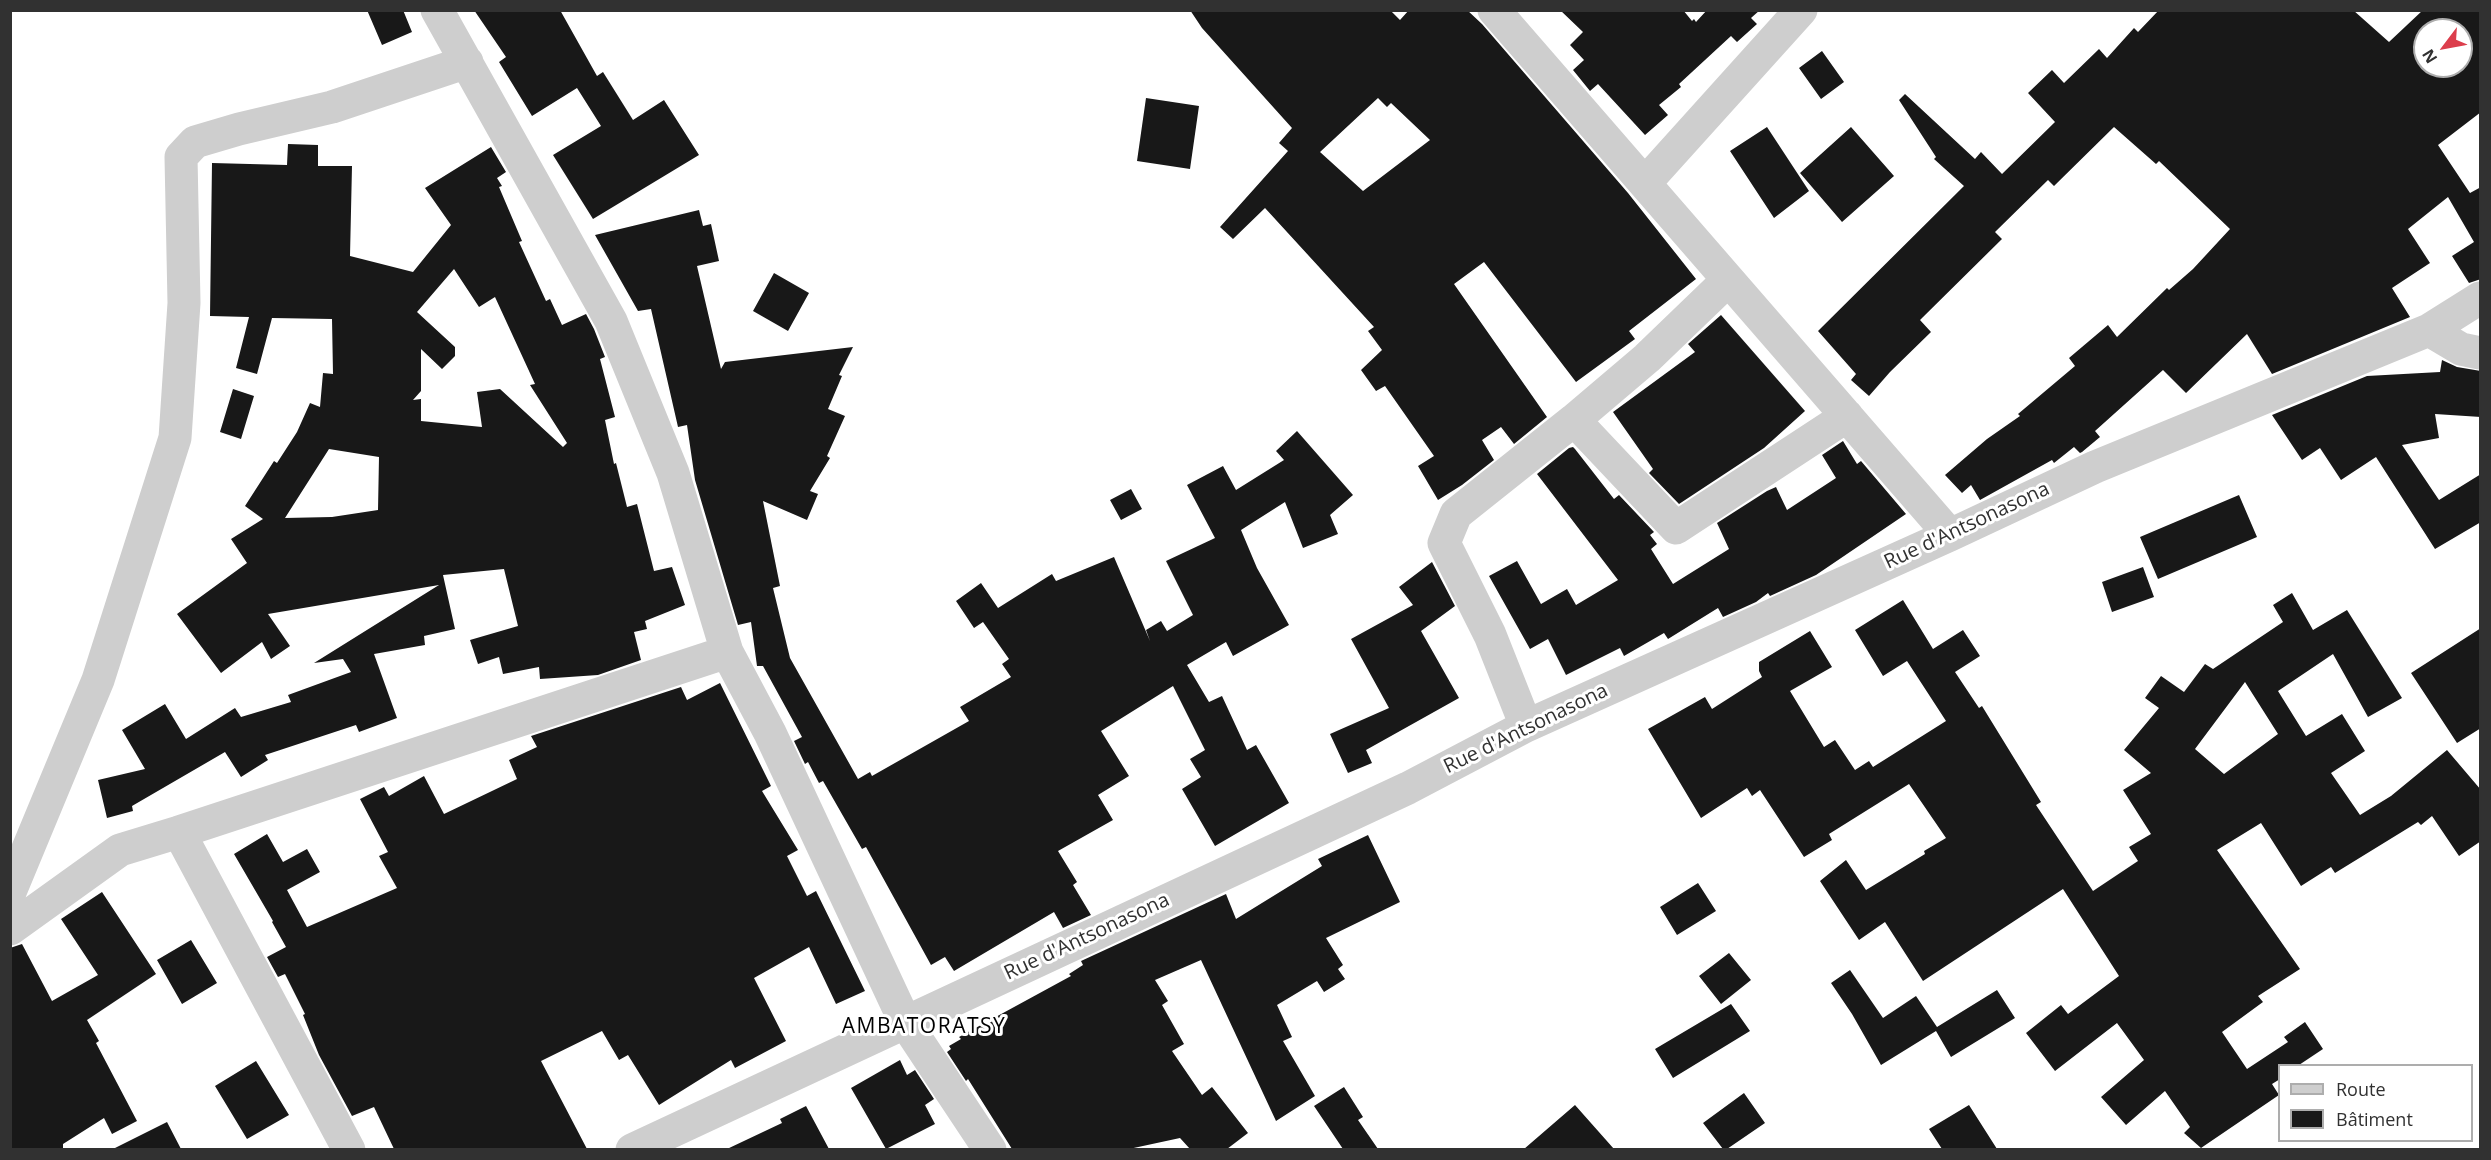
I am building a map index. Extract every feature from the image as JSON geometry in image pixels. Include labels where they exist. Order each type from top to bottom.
[{"type":"street","points":[[437,10],[610,321],[673,473],[727,652],[770,733],[905,1022],[990,1149]]},
{"type":"street","points":[[1494,10],[1950,535]]},
{"type":"street","points":[[1645,183],[1801,10]]},
{"type":"street","points":[[10,892],[98,680],[175,438],[184,303],[181,157],[195,142],[238,129],[332,107],[467,62]]},
{"type":"street","points":[[1526,726],[1490,635],[1443,543],[1456,514],[1574,420],[1647,358],[1728,280]]},
{"type":"street","name":"Rue d'Antsonasona","points":[[651,1146],[905,1022],[1408,788],[1526,726],[1950,535],[2095,467],[2429,330],[2481,298]]},
{"type":"street","points":[[2429,330],[2462,349],[2481,353]]},
{"type":"street","points":[[1574,420],[1676,528],[1847,416]]},
{"type":"street","points":[[10,929],[120,850],[727,652]]},
{"type":"street","points":[[179,832],[349,1149]]},
{"type":"building","points":[[367,10],[403,10],[412,32],[382,45]]},
{"type":"building","points":[[474,10],[560,10],[597,76],[603,72],[633,120],[664,100],[699,155],[593,219],[553,155],[601,126],[577,88],[532,116],[499,62],[506,57]]},
{"type":"building","points":[[1190,10],[1390,10],[1400,20],[1409,10],[1467,10],[1482,24],[1628,193],[1696,279],[1629,331],[1635,339],[1576,382],[1484,262],[1454,284],[1547,417],[1514,444],[1501,427],[1482,440],[1494,460],[1438,500],[1418,466],[1434,456],[1385,386],[1376,391],[1361,370],[1382,350],[1368,331],[1374,327],[1265,208],[1233,239],[1220,227],[1288,151],[1279,143],[1292,128],[1202,28]],"holes":[[[1378,98],[1387,107],[1391,103],[1430,140],[1363,191],[1320,152]]]},
{"type":"building","points":[[1560,10],[1683,10],[1692,21],[1694,19],[1696,22],[1707,10],[1760,10],[1751,18],[1757,24],[1737,42],[1731,36],[1679,84],[1681,87],[1659,105],[1668,115],[1645,135],[1598,84],[1590,91],[1573,70],[1584,60],[1570,45],[1583,32]]},
{"type":"building","points":[[2159,10],[2353,10],[2389,42],[2413,19],[2413,78],[2473,78],[2473,18],[2414,18],[2423,10],[2481,10],[2481,112],[2438,145],[2470,193],[2481,187],[2481,279],[2469,283],[2452,256],[2474,242],[2448,197],[2408,229],[2430,263],[2392,288],[2410,317],[2272,374],[2247,334],[2186,393],[2163,370],[2095,431],[2100,437],[2082,452],[2080,453],[2074,447],[2054,463],[2052,460],[1980,500],[1971,485],[1962,493],[1945,475],[1987,439],[2020,416],[2018,414],[2075,366],[2069,358],[2108,325],[2117,337],[2167,288],[2169,290],[2193,269],[2230,229],[2159,161],[2156,164],[2114,127],[2054,186],[2048,180],[1995,232],[2002,239],[1920,320],[1931,332],[1869,396],[1851,380],[1856,374],[1818,331],[1964,186],[1934,159],[1936,157],[1899,100],[1905,94],[1975,159],[1981,152],[2002,174],[2055,122],[2028,93],[2052,70],[2064,83],[2099,49],[2107,58],[2134,28],[2138,32]]},
{"type":"building","points":[[1822,51],[1844,82],[1821,99],[1799,68]]},
{"type":"building","points":[[1146,98],[1199,106],[1190,169],[1137,161]]},
{"type":"building","points":[[1767,127],[1809,191],[1774,218],[1730,151]]},
{"type":"building","points":[[1851,127],[1894,176],[1842,222],[1800,173]]},
{"type":"building","points":[[288,144],[318,145],[318,166],[352,166],[350,256],[413,272],[451,225],[425,188],[491,147],[506,172],[497,178],[502,186],[499,187],[522,241],[519,242],[546,301],[550,299],[562,325],[586,314],[594,329],[605,357],[600,359],[615,417],[605,420],[614,464],[616,463],[627,507],[637,504],[654,571],[672,567],[685,605],[645,621],[647,629],[634,632],[641,660],[598,675],[540,679],[539,667],[503,674],[499,657],[478,664],[470,640],[518,626],[504,569],[443,575],[455,629],[424,636],[425,645],[374,654],[397,718],[359,732],[356,725],[265,755],[268,760],[241,777],[225,752],[132,806],[133,811],[107,818],[98,780],[145,769],[122,730],[165,704],[186,739],[235,708],[241,717],[291,702],[288,695],[351,672],[343,659],[314,663],[439,585],[268,614],[290,646],[271,659],[262,642],[221,673],[177,614],[247,563],[231,539],[263,519],[245,506],[274,461],[277,463],[297,432],[310,403],[320,407],[323,373],[333,374],[332,319],[272,318],[257,374],[236,368],[249,317],[210,316],[212,163],[287,165]],"holes":[[[454,269],[479,307],[495,297],[535,384],[530,385],[567,443],[563,447],[500,389],[477,392],[482,427],[421,421],[421,399],[413,400],[421,391],[421,349],[442,369],[455,356],[455,347],[417,312]],[[329,449],[379,457],[378,510],[332,517],[285,518]]]},
{"type":"building","points":[[699,210],[703,226],[711,224],[719,261],[697,266],[721,369],[725,362],[853,347],[839,375],[842,376],[828,409],[845,416],[827,456],[830,458],[810,491],[818,494],[807,520],[763,501],[780,586],[773,588],[790,658],[858,779],[870,772],[872,776],[969,721],[960,707],[1011,677],[1002,664],[1009,659],[983,622],[974,628],[956,601],[981,583],[998,608],[1052,574],[1056,581],[1114,557],[1150,641],[1146,630],[1161,621],[1167,631],[1193,615],[1166,561],[1215,538],[1187,485],[1223,466],[1236,490],[1284,460],[1276,451],[1297,431],[1353,495],[1330,515],[1338,534],[1303,548],[1285,502],[1241,530],[1257,568],[1289,625],[1233,656],[1226,642],[1187,665],[1209,702],[1222,696],[1247,750],[1256,745],[1289,803],[1215,846],[1182,789],[1201,777],[1190,759],[1205,750],[1173,686],[1101,731],[1129,776],[1098,795],[1113,820],[1058,851],[1077,882],[1073,885],[1091,915],[1063,928],[1054,912],[954,971],[945,957],[931,965],[866,847],[862,849],[823,781],[819,783],[808,762],[805,764],[794,741],[802,737],[763,666],[757,666],[751,622],[738,625],[695,480],[687,425],[678,427],[651,309],[638,311],[595,235]]},
{"type":"building","points":[[774,273],[809,293],[788,331],[753,311]]},
{"type":"building","points":[[1721,315],[1805,411],[1764,448],[1679,504],[1649,473],[1653,469],[1613,412],[1695,352],[1688,344]]},
{"type":"building","points":[[2442,360],[2457,367],[2481,371],[2481,417],[2435,414],[2439,438],[2402,445],[2439,500],[2481,474],[2481,522],[2435,549],[2376,457],[2341,480],[2320,448],[2302,460],[2272,415],[2367,376],[2440,372]]},
{"type":"building","points":[[233,389],[254,396],[241,439],[220,432]]},
{"type":"building","points":[[1843,441],[1857,464],[1861,461],[1906,514],[1816,575],[1770,596],[1768,593],[1756,602],[1723,617],[1718,608],[1668,639],[1664,633],[1624,656],[1620,648],[1566,675],[1548,639],[1530,649],[1489,576],[1517,561],[1541,604],[1567,589],[1576,605],[1618,580],[1537,474],[1569,448],[1575,449],[1614,499],[1619,495],[1654,532],[1650,535],[1657,544],[1651,549],[1673,584],[1729,549],[1717,523],[1776,487],[1787,510],[1836,478],[1822,455]]},
{"type":"building","points":[[1131,489],[1142,509],[1121,520],[1110,500]]},
{"type":"building","points":[[2239,495],[2257,537],[2158,579],[2140,537]]},
{"type":"building","points":[[1432,562],[1455,606],[1421,631],[1459,698],[1366,750],[1372,763],[1348,773],[1330,734],[1389,708],[1351,639],[1413,605],[1399,587]]},
{"type":"building","points":[[2143,567],[2154,597],[2112,612],[2102,582]]},
{"type":"building","points":[[2292,593],[2313,630],[2347,610],[2402,698],[2368,717],[2333,654],[2278,691],[2306,736],[2342,714],[2365,751],[2331,773],[2360,815],[2391,796],[2447,750],[2481,790],[2481,841],[2459,856],[2432,816],[2421,825],[2418,822],[2335,873],[2331,867],[2301,886],[2261,823],[2217,850],[2300,969],[2258,996],[2263,1002],[2222,1032],[2247,1069],[2288,1042],[2284,1037],[2305,1022],[2323,1049],[2300,1064],[2278,1064],[2278,1080],[2272,1084],[2278,1096],[2201,1148],[2184,1133],[2190,1127],[2165,1091],[2126,1125],[2101,1097],[2144,1060],[2117,1023],[2055,1071],[2026,1033],[2061,1005],[2068,1014],[2119,976],[2063,889],[1923,981],[1885,922],[1859,940],[1820,881],[1846,860],[1866,890],[1925,854],[1924,851],[1946,838],[1909,784],[1829,834],[1832,840],[1804,857],[1760,790],[1752,796],[1747,788],[1701,818],[1648,729],[1705,697],[1712,709],[1762,677],[1759,662],[1810,631],[1832,667],[1790,691],[1824,747],[1835,740],[1855,770],[1869,761],[1873,767],[1946,721],[1907,661],[1883,676],[1855,630],[1903,600],[1933,649],[1963,630],[1980,656],[1955,672],[1979,708],[1982,706],[2041,802],[2036,805],[2093,891],[2138,861],[2129,847],[2151,834],[2123,790],[2151,773],[2124,750],[2159,708],[2145,698],[2161,676],[2184,692],[2205,664],[2213,669],[2283,622],[2273,605]],"holes":[[[2245,682],[2278,734],[2224,774],[2195,749]]]},
{"type":"building","points":[[2481,628],[2481,728],[2457,743],[2411,673]]},
{"type":"building","points":[[720,683],[771,786],[762,791],[798,850],[787,856],[807,896],[816,891],[865,991],[836,1004],[809,947],[754,978],[786,1041],[735,1068],[731,1060],[659,1105],[628,1055],[619,1060],[602,1031],[541,1061],[587,1149],[394,1149],[374,1107],[352,1116],[319,1055],[303,1015],[305,1014],[285,974],[278,977],[267,957],[286,947],[234,854],[267,834],[283,862],[307,849],[320,872],[287,890],[307,927],[397,888],[379,856],[388,852],[360,799],[384,787],[389,796],[424,776],[444,814],[517,779],[509,760],[537,747],[531,736],[681,687],[687,700]]},
{"type":"building","points":[[1368,835],[1400,902],[1326,938],[1343,965],[1338,969],[1345,979],[1324,992],[1317,981],[1277,1005],[1292,1037],[1283,1041],[1315,1096],[1276,1121],[1201,960],[1155,980],[1168,1001],[1162,1005],[1184,1044],[1172,1051],[1202,1095],[1212,1087],[1248,1133],[1227,1149],[1190,1149],[1180,1138],[1129,1149],[1012,1149],[968,1079],[966,1081],[947,1052],[951,1049],[949,1046],[961,1039],[959,1037],[1071,976],[1069,974],[1083,965],[1081,961],[1226,894],[1236,919],[1322,866],[1318,859]]},
{"type":"building","points":[[1698,883],[1716,911],[1677,935],[1660,907]]},
{"type":"building","points":[[102,892],[156,974],[87,1020],[99,1041],[96,1043],[137,1121],[112,1134],[104,1118],[63,1144],[63,1149],[10,1149],[10,948],[22,944],[52,1001],[98,975],[61,919]]},
{"type":"building","points":[[191,940],[217,983],[182,1004],[157,960]]},
{"type":"building","points":[[1729,953],[1751,980],[1721,1004],[1699,976]]},
{"type":"building","points":[[1850,970],[1883,1018],[1916,996],[1937,1027],[1997,990],[2015,1018],[1951,1057],[1936,1031],[1881,1065],[1831,983]]},
{"type":"building","points":[[1731,1004],[1750,1031],[1673,1078],[1655,1049]]},
{"type":"building","points":[[900,1060],[907,1075],[915,1070],[934,1099],[925,1105],[935,1124],[886,1149],[851,1088]]},
{"type":"building","points":[[256,1061],[289,1115],[247,1139],[215,1086]]},
{"type":"building","points":[[1344,1087],[1363,1117],[1358,1120],[1378,1149],[1343,1149],[1314,1106]]},
{"type":"building","points":[[1744,1093],[1765,1123],[1727,1149],[1723,1149],[1703,1123]]},
{"type":"building","points":[[1575,1105],[1614,1149],[1524,1149]]},
{"type":"building","points":[[1969,1105],[1997,1149],[1942,1149],[1929,1129]]},
{"type":"building","points":[[806,1106],[829,1149],[727,1149],[782,1123],[780,1119]]},
{"type":"building","points":[[167,1122],[181,1149],[113,1149]]},
{"type":"district","name":"AMBATORATSY","points":[[924,1027]]}]
